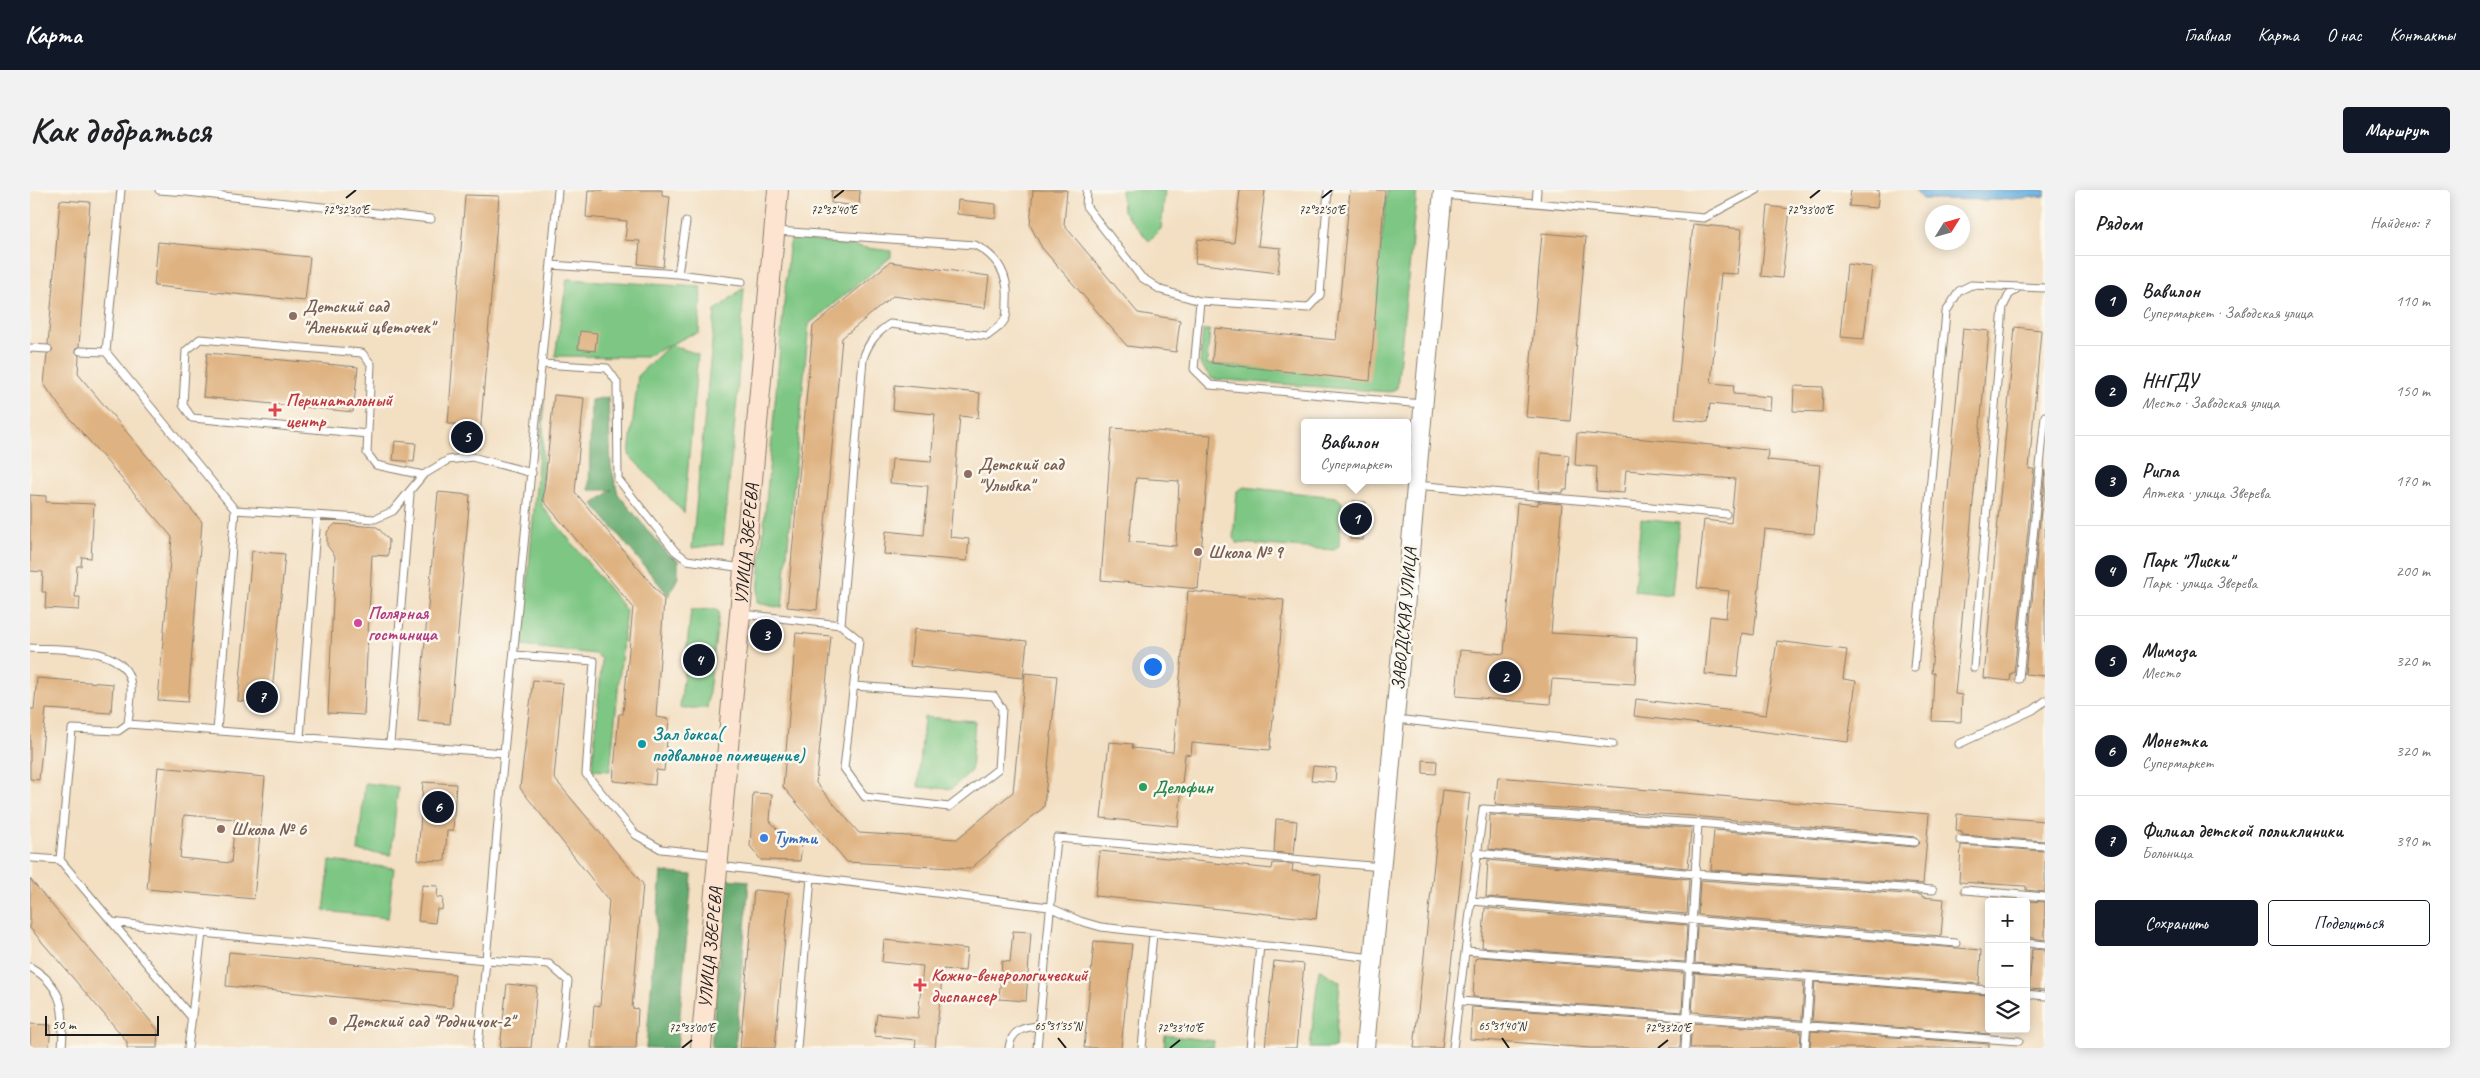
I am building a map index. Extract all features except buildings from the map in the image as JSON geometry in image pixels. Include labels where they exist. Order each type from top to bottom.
[{"type":"main road","name":"УЛИЦА ЗВЕРЕВА","points":[[702,1048],[742,614],[778,190]]},
{"type":"street","name":"ЗАВОДСКАЯ УЛИЦА","points":[[1364,1048],[1396,719],[1422,404],[1443,192]]},
{"type":"lane","points":[[122,190],[106,352],[235,510],[217,730]]},
{"type":"lane","points":[[159,190],[187,191],[431,219]]},
{"type":"lane","points":[[478,1048],[558,190]]},
{"type":"lane","points":[[1088,190],[1086,206],[1141,277],[1161,290],[1200,301],[1308,308],[1320,295],[1328,190]]},
{"type":"lane","points":[[1536,190],[1536,203]]},
{"type":"lane","points":[[1443,192],[1536,203],[1704,218],[1757,190]]},
{"type":"lane","points":[[678,274],[686,222]]},
{"type":"lane","points":[[774,231],[975,245],[984,250],[1006,275],[1008,284],[1006,317],[987,336],[890,324],[879,332],[867,348],[864,359],[842,625]]},
{"type":"lane","points":[[551,265],[678,274],[742,282]]},
{"type":"lane","points":[[1914,668],[1946,312],[1959,291],[1971,285],[2045,288]]},
{"type":"lane","points":[[1974,668],[2004,307],[2009,295],[2018,287]]},
{"type":"lane","points":[[1200,301],[1194,369],[1210,385],[1422,404]]},
{"type":"lane","points":[[368,434],[192,418],[183,405],[186,351],[200,339],[362,354],[371,364],[368,453],[376,465],[423,475]]},
{"type":"lane","points":[[30,348],[48,349]]},
{"type":"lane","points":[[80,351],[106,352]]},
{"type":"lane","points":[[542,364],[607,368],[617,382],[618,479],[675,551],[687,560],[746,568]]},
{"type":"lane","points":[[2019,679],[2045,416]]},
{"type":"lane","points":[[235,510],[375,519],[384,517],[393,511],[410,493],[423,475],[448,460],[472,457],[532,473]]},
{"type":"lane","points":[[1415,485],[1726,514]]},
{"type":"lane","points":[[390,744],[410,493]]},
{"type":"lane","points":[[300,737],[317,516]]},
{"type":"lane","points":[[742,614],[842,625],[859,640],[844,768],[866,797],[950,807],[998,769],[1002,708],[994,696],[854,686]]},
{"type":"lane","points":[[30,648],[100,654],[114,658],[126,669],[131,686],[128,724]]},
{"type":"lane","points":[[515,655],[594,660],[586,774],[636,835],[661,849],[811,877],[1049,907],[1080,921],[1101,927],[1373,958]]},
{"type":"lane","points":[[1958,744],[2033,710],[2045,701]]},
{"type":"lane","points":[[1396,719],[1613,744]]},
{"type":"lane","points":[[192,1018],[60,860],[72,729],[118,731],[128,724],[504,753]]},
{"type":"lane","points":[[1459,1048],[1453,1048],[1483,809],[1915,842]]},
{"type":"lane","points":[[1684,1048],[1698,824]]},
{"type":"lane","points":[[1037,1048],[1057,838],[1382,867]]},
{"type":"lane","points":[[1960,840],[2045,846]]},
{"type":"lane","points":[[1476,853],[1695,874],[1934,890]]},
{"type":"lane","points":[[32,858],[60,860]]},
{"type":"lane","points":[[798,1048],[811,877]]},
{"type":"lane","points":[[1965,890],[2045,897]]},
{"type":"lane","points":[[1472,901],[1956,943]]},
{"type":"lane","points":[[112,922],[202,933],[486,960],[549,964],[568,981],[561,1048]]},
{"type":"lane","points":[[188,1048],[202,933]]},
{"type":"lane","points":[[1142,1048],[1153,934]]},
{"type":"lane","points":[[2030,944],[2045,945]]},
{"type":"lane","points":[[1250,1048],[1260,945]]},
{"type":"lane","points":[[1466,951],[1985,990]]},
{"type":"lane","points":[[30,967],[43,974],[54,988],[61,1003],[64,1023],[62,1048]]},
{"type":"lane","points":[[1805,1048],[1805,1026],[1810,977]]},
{"type":"lane","points":[[2030,994],[2045,996]]},
{"type":"lane","points":[[1460,1001],[2019,1042]]},
{"type":"lane","points":[[1009,1048],[1009,1042],[1016,1032],[1024,1027],[1039,1026]]},
{"type":"green space","points":[[1121,190],[1165,190],[1161,229],[1149,241],[1123,211]]},
{"type":"green space","points":[[1387,190],[1417,190],[1397,388],[1389,392],[1212,379],[1200,364],[1203,330],[1210,330],[1207,364],[1366,375]]},
{"type":"green space","points":[[798,239],[891,251],[891,257],[809,324],[782,608],[757,603],[789,247],[791,241]]},
{"type":"green space","points":[[567,279],[701,287],[699,333],[690,335],[646,357],[555,356]]},
{"type":"green space","points":[[744,287],[737,399],[723,544],[692,548],[715,311]]},
{"type":"green space","points":[[670,345],[698,354],[684,513],[629,455],[638,375]]},
{"type":"green space","points":[[544,396],[542,506],[626,610],[610,771],[592,770],[602,659],[595,654],[522,646]]},
{"type":"green space","points":[[608,397],[611,466],[618,494],[667,554],[678,560],[678,577],[669,596],[593,504],[612,490],[589,490],[591,400]]},
{"type":"green space","points":[[1244,487],[1336,497],[1342,502],[1339,546],[1334,550],[1237,543],[1233,538],[1237,491]]},
{"type":"green space","points":[[1641,519],[1679,523],[1672,595],[1634,591]]},
{"type":"green space","points":[[714,609],[719,612],[707,708],[680,708],[691,610]]},
{"type":"green space","points":[[924,717],[975,721],[971,771],[951,789],[918,787]]},
{"type":"green space","points":[[365,783],[398,787],[391,855],[358,851]]},
{"type":"green space","points":[[330,861],[394,868],[388,918],[324,911]]},
{"type":"green space","points":[[661,872],[692,875],[677,1048],[646,1048]]},
{"type":"green space","points":[[726,879],[749,881],[735,1048],[711,1048]]},
{"type":"green space","points":[[1319,969],[1340,982],[1335,1048],[1310,1048]]},
{"type":"green space","points":[[1165,1035],[1214,1041],[1213,1048],[1164,1048]]},
{"type":"water","points":[[1916,190],[2045,190],[2045,196],[2000,200],[1922,199]]},
{"type":"place","name":"Детский сад \"Аленький цветочек\"","points":[[293,316]]},
{"type":"place","name":"Перинатальный центр","points":[[275,410]]},
{"type":"place","name":"Мимоза","points":[[467,437]]},
{"type":"place","name":"Детский сад \"Улыбка\"","points":[[968,474]]},
{"type":"place","name":"Вавилон","points":[[1356,519]]},
{"type":"place","name":"Школа № 9","points":[[1198,552]]},
{"type":"place","name":"Полярная гостиница","points":[[358,623]]},
{"type":"place","name":"Ригла","points":[[766,635]]},
{"type":"place","name":"Парк \"Лиски\"","points":[[699,660]]},
{"type":"place","name":"ННГДУ","points":[[1505,677]]},
{"type":"place","name":"Филиал детской поликлиники","points":[[262,697]]},
{"type":"place","name":"Зал бокса( подвальное помещение)","points":[[642,744]]},
{"type":"place","name":"Дельфин","points":[[1143,787]]},
{"type":"place","name":"Монетка","points":[[438,807]]},
{"type":"place","name":"Школа № 6","points":[[221,829]]},
{"type":"place","name":"Тутти","points":[[764,838]]},
{"type":"place","name":"Кожно-венерологический диспансер","points":[[920,985]]},
{"type":"place","name":"Детский сад \"Родничок-2\"","points":[[333,1021]]}]
